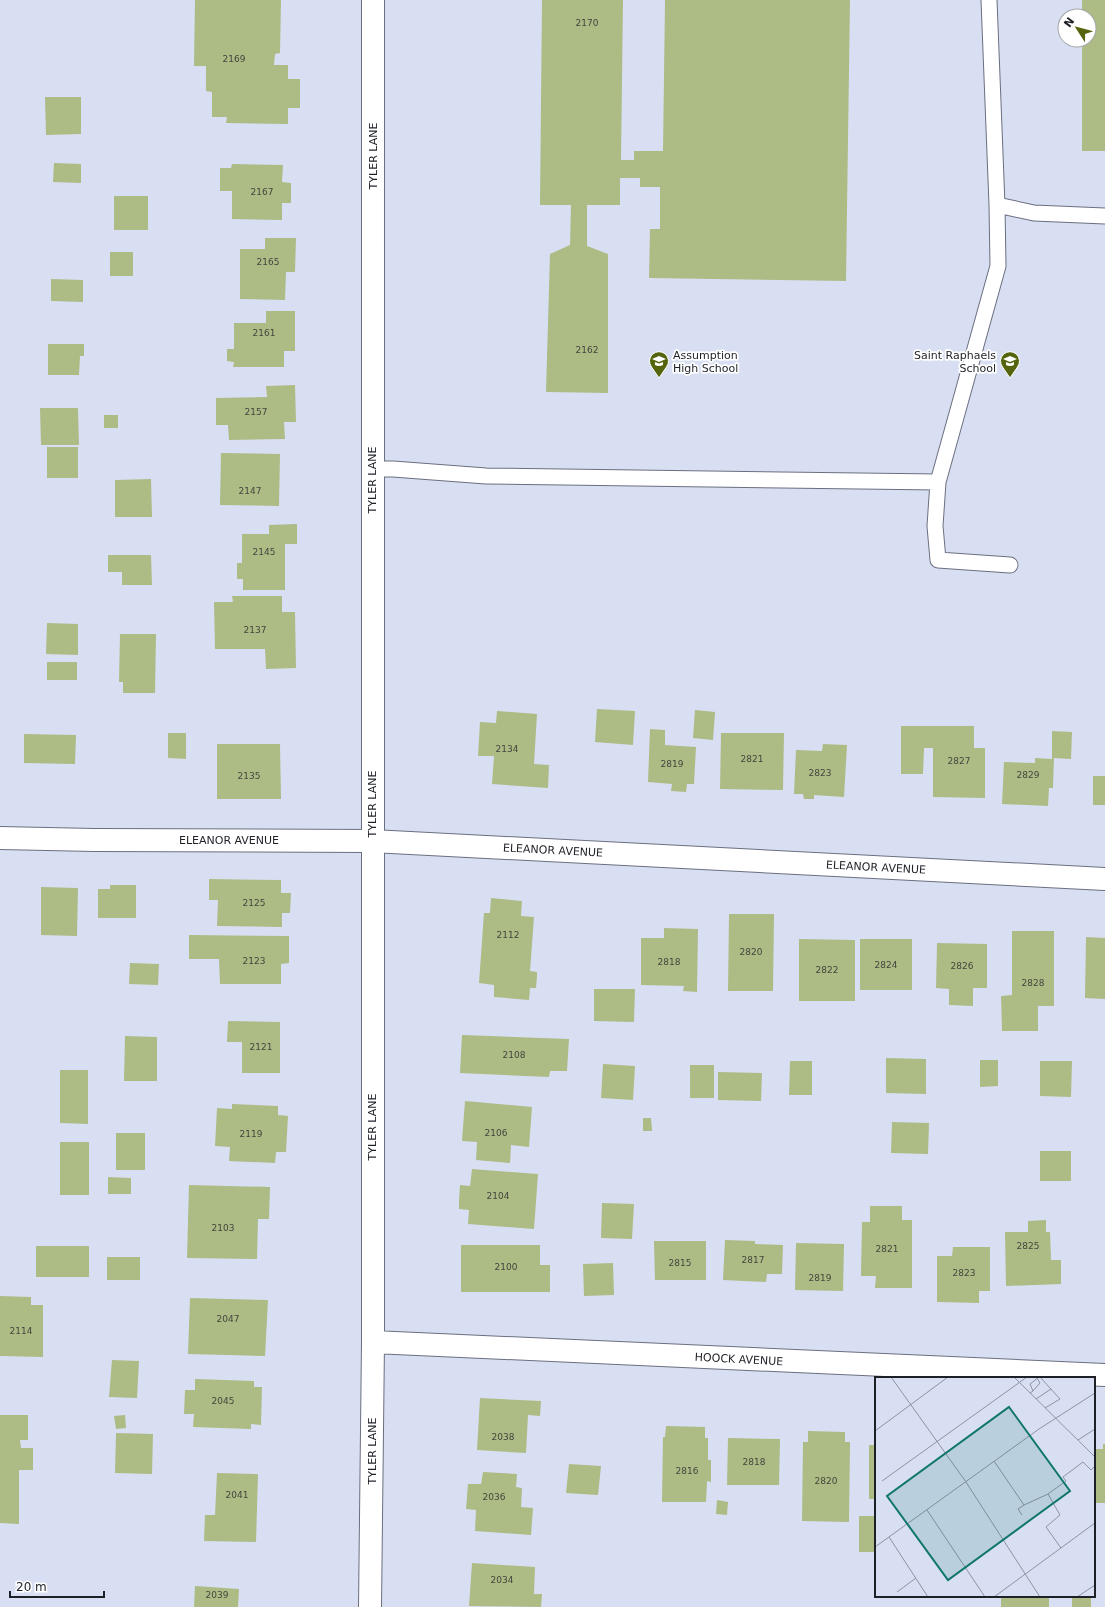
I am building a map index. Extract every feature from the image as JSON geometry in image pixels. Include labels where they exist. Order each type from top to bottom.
[{"type":"street","name":"TYLER LANE","points":[[370,1607],[372,1342],[373,0]]},
{"type":"street","name":"ELEANOR AVENUE","points":[[0,838],[102,840],[372,840],[1105,879]]},
{"type":"street","name":"HOOCK AVENUE","points":[[372,1342],[1105,1375]]},
{"type":"lane","points":[[989,0],[998,266],[938,482],[935,526],[938,560],[1010,565]]},
{"type":"lane","points":[[997,205],[1034,213],[1105,216]]},
{"type":"lane","points":[[373,469],[393,469],[486,476],[938,482]]},
{"type":"building","points":[[195,0],[281,0],[280,53],[275,54],[274,65],[288,65],[288,79],[300,79],[300,108],[288,108],[288,124],[226,123],[227,117],[212,117],[212,92],[206,91],[206,66],[194,66]]},
{"type":"building","points":[[542,0],[623,0],[621,160],[634,160],[634,151],[663,151],[665,0],[850,0],[846,281],[649,278],[650,229],[660,229],[660,187],[640,187],[640,178],[620,178],[620,205],[587,205],[587,246],[608,254],[608,393],[546,392],[550,254],[570,245],[571,205],[540,205]]},
{"type":"building","points":[[1082,0],[1105,0],[1105,151],[1082,151],[1082,48],[1097,48],[1097,8],[1082,8]]},
{"type":"building","points":[[45,97],[81,97],[81,134],[46,135]]},
{"type":"building","points":[[54,163],[81,164],[81,183],[53,182]]},
{"type":"building","points":[[232,164],[283,165],[282,182],[291,183],[291,203],[282,203],[282,220],[232,219],[232,191],[220,191],[220,168],[231,168]]},
{"type":"building","points":[[114,196],[148,196],[148,230],[114,230]]},
{"type":"building","points":[[265,238],[296,238],[295,272],[286,272],[285,300],[240,299],[240,249],[265,249]]},
{"type":"building","points":[[110,252],[133,252],[133,276],[110,276]]},
{"type":"building","points":[[51,279],[83,280],[83,302],[51,301]]},
{"type":"building","points":[[266,311],[295,311],[295,351],[284,351],[284,367],[233,367],[234,362],[227,361],[227,349],[234,349],[234,323],[266,323]]},
{"type":"building","points":[[48,344],[84,344],[84,356],[80,356],[79,375],[48,375]]},
{"type":"building","points":[[295,385],[296,422],[284,422],[285,439],[229,440],[228,425],[216,425],[216,398],[267,397],[266,386]]},
{"type":"building","points":[[40,408],[78,408],[79,445],[41,445]]},
{"type":"building","points":[[104,415],[118,415],[118,428],[104,428]]},
{"type":"building","points":[[47,447],[78,447],[78,478],[47,478]]},
{"type":"building","points":[[221,453],[280,454],[279,506],[220,505]]},
{"type":"building","points":[[151,479],[152,517],[115,517],[115,480]]},
{"type":"building","points":[[297,524],[297,544],[285,544],[285,590],[243,590],[243,579],[237,579],[237,563],[242,563],[242,534],[269,534],[269,525]]},
{"type":"building","points":[[108,555],[151,555],[152,585],[122,585],[122,572],[108,572]]},
{"type":"building","points":[[232,596],[282,596],[282,612],[295,612],[296,668],[266,669],[265,649],[215,649],[214,602],[233,602]]},
{"type":"building","points":[[47,623],[78,624],[78,655],[46,654]]},
{"type":"building","points":[[120,634],[156,634],[155,693],[123,693],[123,682],[119,682]]},
{"type":"building","points":[[47,662],[77,662],[77,680],[47,680]]},
{"type":"building","points":[[597,709],[635,711],[633,745],[595,742]]},
{"type":"building","points":[[695,710],[715,712],[713,740],[693,738]]},
{"type":"building","points":[[497,711],[537,714],[534,764],[549,765],[548,788],[492,784],[494,756],[478,756],[480,722],[496,723]]},
{"type":"building","points":[[901,726],[974,726],[974,748],[985,748],[985,798],[933,797],[933,748],[924,748],[923,774],[901,774]]},
{"type":"building","points":[[650,729],[665,730],[665,745],[696,747],[694,784],[687,784],[686,792],[671,791],[672,784],[648,782]]},
{"type":"building","points":[[1052,731],[1072,732],[1071,759],[1054,758],[1053,788],[1049,788],[1048,806],[1002,804],[1004,762],[1035,763],[1035,758],[1052,759]]},
{"type":"building","points":[[168,733],[186,733],[186,759],[168,758]]},
{"type":"building","points":[[721,733],[784,733],[783,790],[720,789]]},
{"type":"building","points":[[24,734],[76,735],[75,764],[24,763]]},
{"type":"building","points":[[217,744],[280,744],[281,799],[217,799]]},
{"type":"building","points":[[823,744],[847,745],[844,797],[814,795],[814,799],[804,799],[803,794],[794,794],[796,750],[822,751]]},
{"type":"building","points":[[1093,776],[1105,776],[1105,805],[1093,805]]},
{"type":"building","points":[[209,879],[281,880],[281,893],[291,893],[290,913],[282,913],[282,927],[217,926],[218,900],[209,900]]},
{"type":"building","points":[[110,885],[136,885],[136,918],[98,918],[98,889],[110,889]]},
{"type":"building","points":[[41,887],[78,888],[77,936],[41,935]]},
{"type":"building","points":[[491,898],[522,901],[521,916],[534,917],[530,971],[537,972],[537,976],[536,988],[530,988],[529,1000],[494,997],[494,985],[479,983],[484,913],[490,913]]},
{"type":"building","points":[[729,914],[774,914],[773,991],[728,991]]},
{"type":"building","points":[[664,928],[698,929],[697,992],[683,991],[684,986],[641,985],[641,938],[664,938]]},
{"type":"building","points":[[1012,931],[1054,931],[1054,1006],[1038,1006],[1038,1031],[1002,1031],[1001,996],[1012,995]]},
{"type":"building","points":[[189,935],[289,936],[289,963],[281,964],[281,984],[220,984],[219,959],[189,959]]},
{"type":"building","points":[[1086,937],[1105,938],[1105,999],[1085,998]]},
{"type":"building","points":[[799,939],[855,940],[855,1001],[799,1001]]},
{"type":"building","points":[[860,939],[912,939],[912,990],[860,990]]},
{"type":"building","points":[[937,943],[987,944],[987,988],[973,988],[973,1006],[949,1005],[949,989],[936,988]]},
{"type":"building","points":[[130,963],[159,964],[158,985],[129,984]]},
{"type":"building","points":[[594,989],[635,989],[634,1022],[594,1021]]},
{"type":"building","points":[[228,1021],[280,1022],[280,1073],[242,1073],[242,1042],[227,1042]]},
{"type":"building","points":[[462,1035],[569,1039],[567,1071],[550,1071],[549,1077],[460,1073]]},
{"type":"building","points":[[125,1036],[157,1037],[157,1081],[124,1081]]},
{"type":"building","points":[[886,1058],[926,1059],[926,1094],[886,1093]]},
{"type":"building","points":[[980,1060],[998,1060],[998,1086],[980,1087]]},
{"type":"building","points":[[790,1061],[812,1061],[812,1095],[789,1095]]},
{"type":"building","points":[[1040,1061],[1072,1061],[1071,1097],[1040,1096]]},
{"type":"building","points":[[603,1064],[635,1066],[633,1100],[601,1098]]},
{"type":"building","points":[[690,1065],[714,1065],[714,1098],[690,1098]]},
{"type":"building","points":[[60,1070],[88,1070],[88,1124],[60,1123]]},
{"type":"building","points":[[718,1072],[762,1073],[761,1101],[718,1100]]},
{"type":"building","points":[[465,1101],[532,1107],[529,1147],[511,1145],[510,1163],[476,1160],[477,1142],[462,1141]]},
{"type":"building","points":[[232,1104],[278,1106],[278,1115],[288,1116],[286,1152],[276,1152],[275,1163],[229,1161],[230,1147],[215,1146],[217,1108],[232,1109]]},
{"type":"building","points":[[643,1118],[651,1118],[652,1131],[643,1131]]},
{"type":"building","points":[[892,1122],[929,1123],[928,1154],[891,1153]]},
{"type":"building","points":[[116,1133],[145,1133],[145,1170],[116,1170]]},
{"type":"building","points":[[60,1142],[89,1142],[89,1195],[60,1195]]},
{"type":"building","points":[[1040,1151],[1071,1151],[1071,1181],[1040,1181]]},
{"type":"building","points":[[472,1169],[538,1174],[534,1229],[468,1224],[469,1210],[459,1209],[460,1185],[470,1186]]},
{"type":"building","points":[[108,1177],[131,1178],[131,1194],[108,1194]]},
{"type":"building","points":[[189,1185],[270,1187],[269,1219],[258,1219],[257,1259],[187,1258]]},
{"type":"building","points":[[602,1203],[634,1204],[632,1239],[601,1238]]},
{"type":"building","points":[[870,1206],[902,1206],[902,1220],[912,1220],[912,1288],[875,1288],[876,1276],[861,1276],[862,1222],[870,1222]]},
{"type":"building","points":[[1046,1220],[1046,1232],[1050,1232],[1051,1260],[1061,1260],[1061,1284],[1006,1286],[1005,1232],[1028,1232],[1028,1221]]},
{"type":"building","points":[[725,1240],[755,1241],[755,1244],[783,1245],[782,1274],[767,1274],[766,1282],[723,1280]]},
{"type":"building","points":[[654,1241],[706,1241],[706,1280],[655,1280]]},
{"type":"building","points":[[796,1243],[844,1244],[843,1291],[795,1290]]},
{"type":"building","points":[[461,1245],[540,1245],[540,1265],[550,1265],[550,1292],[461,1292]]},
{"type":"building","points":[[36,1246],[89,1246],[89,1277],[36,1277]]},
{"type":"building","points":[[953,1247],[990,1247],[990,1291],[979,1291],[979,1303],[937,1302],[937,1256],[952,1256]]},
{"type":"building","points":[[107,1257],[140,1257],[140,1280],[107,1280]]},
{"type":"building","points":[[613,1263],[614,1295],[584,1296],[583,1264]]},
{"type":"building","points":[[0,1296],[31,1297],[31,1305],[43,1305],[43,1357],[0,1356]]},
{"type":"building","points":[[190,1298],[268,1300],[265,1356],[188,1354]]},
{"type":"building","points":[[112,1360],[139,1361],[137,1398],[109,1397]]},
{"type":"building","points":[[195,1379],[254,1381],[254,1387],[262,1387],[261,1425],[251,1424],[251,1429],[193,1427],[194,1414],[184,1414],[185,1390],[195,1390]]},
{"type":"building","points":[[480,1398],[541,1401],[540,1416],[528,1415],[526,1453],[477,1450]]},
{"type":"building","points":[[0,1415],[28,1415],[28,1440],[20,1440],[21,1448],[33,1448],[33,1470],[19,1470],[19,1524],[0,1523]]},
{"type":"building","points":[[125,1415],[126,1428],[116,1429],[114,1416]]},
{"type":"building","points":[[666,1426],[705,1427],[705,1438],[708,1438],[708,1460],[711,1460],[711,1482],[707,1481],[706,1502],[662,1502],[663,1437],[665,1437]]},
{"type":"building","points":[[808,1431],[845,1432],[845,1442],[850,1442],[849,1522],[802,1521],[803,1442],[808,1442]]},
{"type":"building","points":[[116,1433],[153,1434],[152,1474],[115,1473]]},
{"type":"building","points":[[728,1438],[780,1439],[779,1485],[727,1485]]},
{"type":"building","points":[[1103,1444],[1105,1444],[1105,1503],[1095,1503],[1095,1449],[1103,1449]]},
{"type":"building","points":[[869,1445],[875,1445],[875,1499],[869,1499]]},
{"type":"building","points":[[569,1464],[601,1466],[598,1495],[566,1493]]},
{"type":"building","points":[[483,1472],[517,1474],[516,1487],[522,1488],[521,1507],[533,1508],[531,1535],[475,1531],[476,1510],[466,1509],[468,1484],[481,1484]]},
{"type":"building","points":[[217,1473],[258,1474],[256,1542],[204,1541],[205,1515],[215,1515]]},
{"type":"building","points":[[717,1500],[728,1502],[727,1515],[716,1514]]},
{"type":"building","points":[[859,1516],[875,1516],[875,1552],[859,1552]]},
{"type":"building","points":[[472,1563],[535,1567],[534,1594],[542,1594],[541,1607],[469,1606]]},
{"type":"building","points":[[195,1586],[239,1589],[238,1607],[194,1607]]},
{"type":"building","points":[[1001,1597],[1049,1597],[1049,1607],[1001,1607]]},
{"type":"building","points":[[1072,1597],[1091,1597],[1091,1607],[1072,1607]]},
{"type":"place","name":"Assumption High School","points":[[659,378]]},
{"type":"place","name":"Saint Raphaels School","points":[[1010,378]]}]
